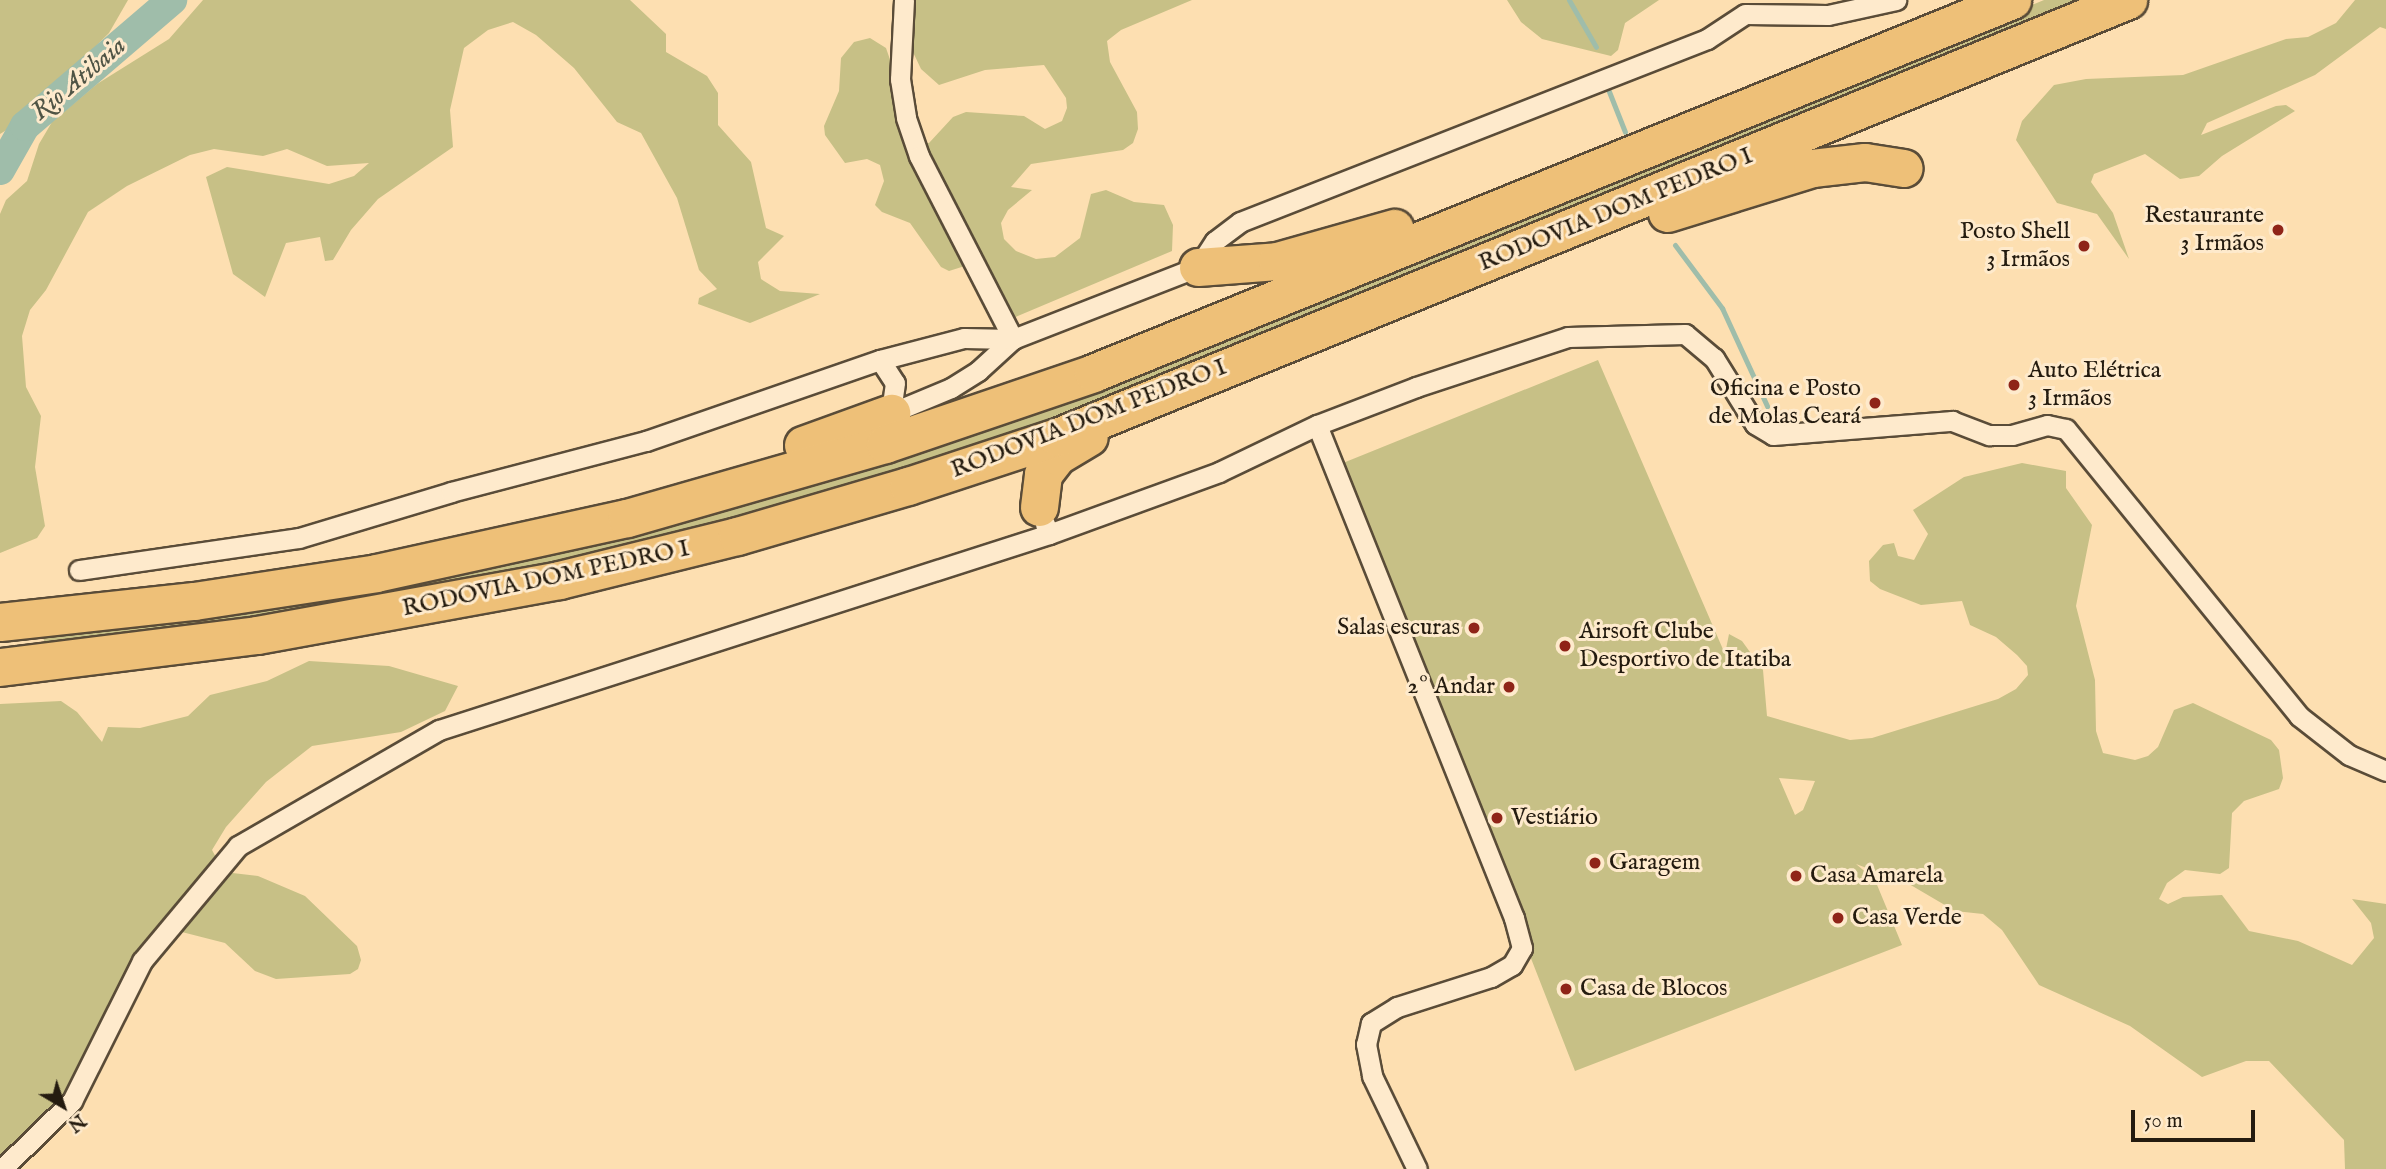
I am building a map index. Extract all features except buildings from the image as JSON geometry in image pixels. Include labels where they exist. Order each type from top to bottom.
[{"type":"highway","name":"RODOVIA DOM PEDRO I","points":[[0,622],[292,586],[482,551],[732,490],[1010,404],[1653,148],[2012,0]]},
{"type":"highway","name":"RODOVIA DOM PEDRO I","points":[[0,667],[271,632],[559,580],[737,536],[908,486],[1057,437],[2129,0]]},
{"type":"highway","points":[[1198,267],[1244,266],[1319,251],[1653,148]]},
{"type":"highway","points":[[1380,307],[1777,177],[1839,163],[1904,168]]},
{"type":"highway","points":[[1044,521],[1043,474],[1057,456],[1171,389]]},
{"type":"highway","points":[[482,551],[891,413]]},
{"type":"highway","points":[[908,486],[995,477],[1014,482],[1044,521]]},
{"type":"street","points":[[904,0],[900,79],[906,118],[919,156],[1013,339]]},
{"type":"street","points":[[891,413],[951,388],[1013,339],[1198,267],[1215,241],[1240,222],[1707,39],[1745,14],[1828,15],[1896,0]]},
{"type":"street","points":[[2,1169],[80,1090],[142,961],[238,846],[439,730],[1044,521],[1219,472],[1317,425],[1568,337],[1655,332],[1685,334],[1714,358],[1755,424],[1773,435],[1952,421],[1989,435],[2012,435],[2057,425],[2087,451],[2299,716],[2349,755],[2386,771]]},
{"type":"street","points":[[79,570],[299,538],[451,492],[556,468],[646,441],[880,360],[964,338],[1013,339]]},
{"type":"street","points":[[880,360],[895,383],[891,413]]},
{"type":"street","points":[[1317,425],[1514,918],[1522,948],[1512,965],[1491,977],[1398,1007],[1371,1023],[1366,1044],[1373,1076],[1417,1169]]},
{"type":"shaded area","points":[[0,0],[128,0],[109,33],[21,121],[0,134]]},
{"type":"shaded area","points":[[203,0],[630,0],[666,34],[666,52],[707,76],[718,93],[718,125],[751,162],[766,228],[784,236],[758,262],[761,279],[780,291],[820,294],[750,323],[698,304],[699,298],[717,289],[699,270],[677,198],[641,133],[617,122],[574,68],[536,35],[513,22],[488,30],[464,48],[450,110],[453,147],[378,199],[351,230],[333,260],[325,261],[320,237],[286,243],[265,297],[233,274],[206,177],[227,167],[329,184],[354,176],[369,163],[327,166],[287,149],[263,156],[214,149],[190,155],[127,186],[88,212],[46,290],[30,310],[22,336],[26,387],[41,416],[35,467],[45,526],[37,538],[0,553],[0,214],[6,200],[27,181],[39,144],[52,122],[97,84],[169,39]]},
{"type":"shaded area","points":[[913,0],[1192,0],[1121,30],[1107,41],[1110,62],[1137,112],[1138,129],[1133,143],[1123,150],[1031,164],[1011,187],[1032,190],[1008,210],[1001,223],[1004,239],[1016,251],[1036,259],[1055,257],[1080,238],[1091,194],[1106,190],[1134,202],[1164,205],[1173,225],[1172,251],[1013,318],[968,265],[949,271],[941,267],[910,223],[882,212],[875,205],[884,181],[880,165],[867,159],[845,163],[825,135],[824,126],[839,91],[841,58],[854,42],[870,38],[886,48],[919,144],[929,143],[953,117],[966,112],[1024,116],[1045,129],[1062,121],[1067,108],[1066,98],[1044,65],[985,70],[939,85],[921,69],[912,50]]},
{"type":"shaded area","points":[[1507,0],[1659,0],[1625,23],[1618,50],[1611,56],[1542,39],[1521,22]]},
{"type":"shaded area","points":[[2044,0],[2103,0],[1127,394],[882,479],[510,579],[48,649],[39,629],[509,557],[1610,178]]},
{"type":"shaded area","points":[[2355,0],[2386,0],[2386,29],[2380,27],[2315,75],[2207,123],[2201,135],[2276,106],[2286,105],[2295,111],[2222,156],[2199,176],[2180,179],[2145,154],[2094,174],[2091,182],[2113,213],[2129,259],[2097,214],[2057,203],[2016,140],[2022,121],[2054,85],[2086,79],[2183,75],[2286,39],[2308,37],[2336,23]]},
{"type":"shaded area","points":[[1598,360],[1725,654],[1729,634],[1742,641],[1763,670],[1767,716],[1850,740],[1872,738],[1998,699],[2016,689],[2028,675],[2027,666],[2017,655],[1996,637],[1970,625],[1962,601],[1921,605],[1880,589],[1870,581],[1869,561],[1883,545],[1894,543],[1898,556],[1914,560],[1928,534],[1913,510],[1964,477],[2022,463],[2066,471],[2066,488],[2092,525],[2076,606],[2095,680],[2096,731],[2103,753],[2135,760],[2148,756],[2158,747],[2174,710],[2193,703],[2271,740],[2279,750],[2283,778],[2279,789],[2244,801],[2232,813],[2229,868],[2220,874],[2185,870],[2167,883],[2159,899],[2168,904],[2183,897],[2222,895],[2249,931],[2298,941],[2352,965],[2374,938],[2371,923],[2352,899],[2386,904],[2386,1169],[2345,1169],[2344,1140],[2269,1061],[2246,1061],[2202,1077],[2130,1026],[2039,985],[2002,930],[1983,914],[1955,911],[1909,884],[1856,864],[1875,880],[1902,945],[1575,1071],[1338,465]],"holes":[[[1779,778],[1815,781],[1803,810],[1795,815]]]},
{"type":"shaded area","points":[[309,661],[389,666],[458,686],[445,711],[401,732],[312,746],[266,782],[226,827],[212,850],[224,872],[258,876],[305,896],[357,946],[361,960],[358,969],[350,974],[276,979],[255,971],[225,943],[174,930],[162,939],[112,1042],[50,1133],[19,1169],[0,1169],[0,704],[61,701],[77,712],[102,742],[108,727],[140,728],[188,716],[210,695],[267,681]]},
{"type":"waterway","name":"Rio Atibaia","points":[[0,170],[25,126],[172,0]]},
{"type":"waterway","points":[[1569,0],[1596,47]]},
{"type":"waterway","points":[[1608,89],[1625,132]]},
{"type":"waterway","points":[[1675,245],[1722,308],[1767,406]]},
{"type":"place","name":"Restaurante 3 Irmãos","points":[[2278,230]]},
{"type":"place","name":"Posto Shell 3 Irmãos","points":[[2084,246]]},
{"type":"place","name":"Auto Elétrica 3 Irmãos","points":[[2014,385]]},
{"type":"place","name":"Oficina e Posto de Molas Ceará","points":[[1875,403]]},
{"type":"place","name":"Salas escuras","points":[[1474,628]]},
{"type":"place","name":"Airsoft Clube Desportivo de Itatiba","points":[[1565,646]]},
{"type":"place","name":"2º Andar","points":[[1509,687]]},
{"type":"place","name":"Vestiário","points":[[1497,818]]},
{"type":"place","name":"Garagem","points":[[1595,863]]},
{"type":"place","name":"Casa Amarela","points":[[1796,876]]},
{"type":"place","name":"Casa Verde","points":[[1838,918]]},
{"type":"place","name":"Casa de Blocos","points":[[1566,989]]}]
